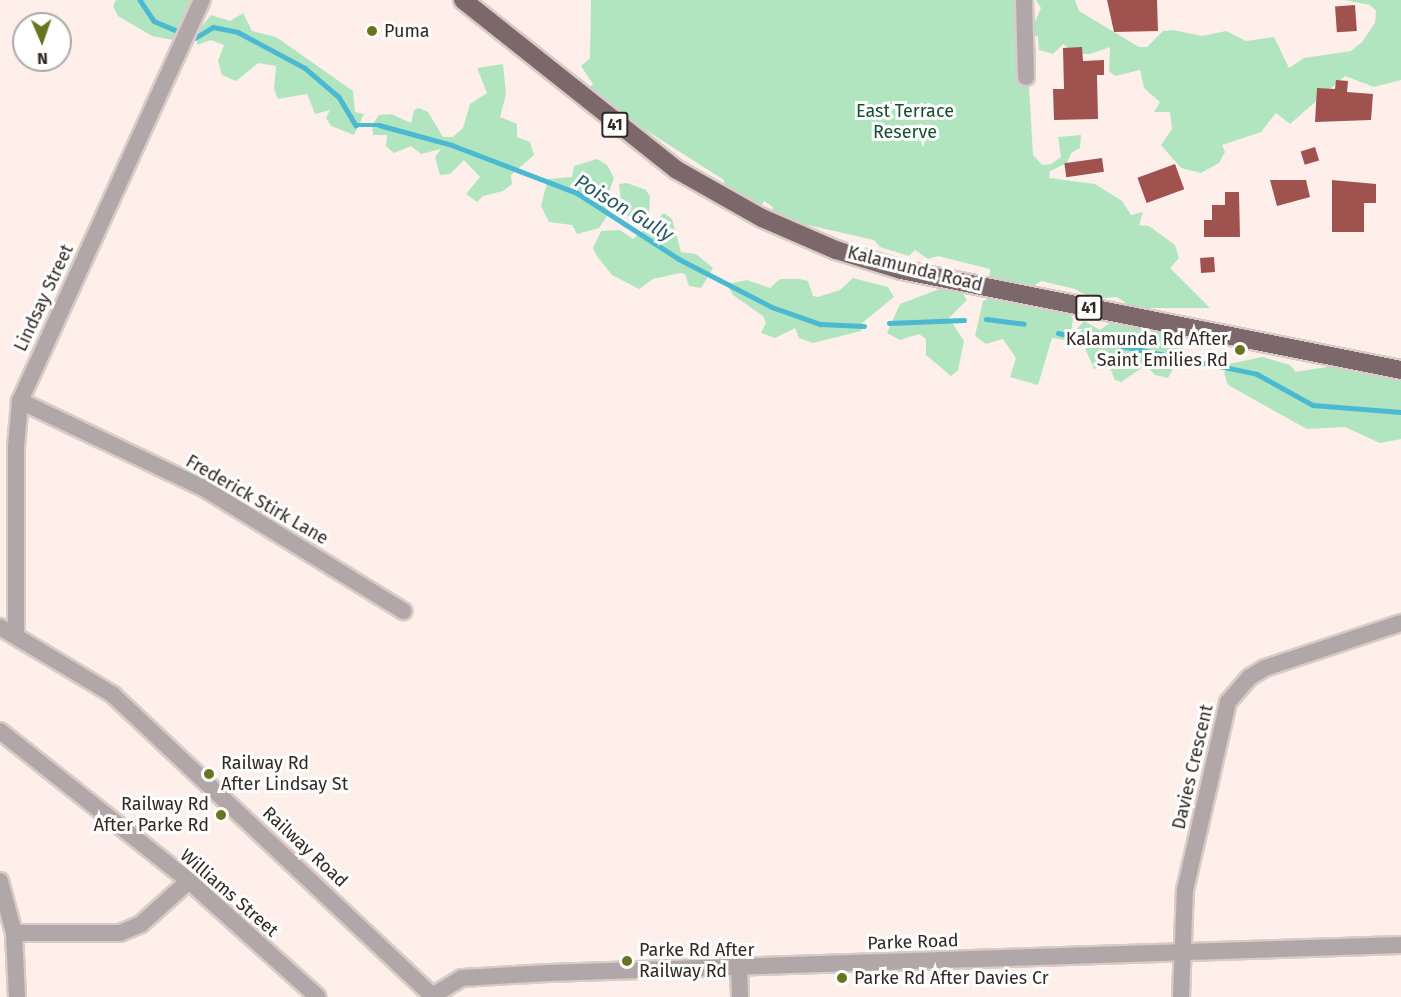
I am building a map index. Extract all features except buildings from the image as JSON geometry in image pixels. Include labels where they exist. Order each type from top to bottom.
[{"type":"main road","name":"Kalamunda Road","points":[[463,0],[677,170],[762,218],[825,246],[901,270],[1401,370]]},
{"type":"street","name":"Lindsay Street","points":[[16,634],[16,447],[20,401],[202,0]]},
{"type":"street","points":[[1024,0],[1026,77]]},
{"type":"street","name":"Frederick Stirk Lane","points":[[20,401],[205,489],[403,611]]},
{"type":"street","name":"Davies Crescent","points":[[1180,997],[1179,952],[1185,890],[1222,720],[1234,693],[1250,676],[1282,660],[1401,623]]},
{"type":"street","name":"Railway Road","points":[[0,627],[16,634],[112,694],[432,997]]},
{"type":"street","name":"Williams Street","points":[[2,734],[189,881],[318,997]]},
{"type":"street","points":[[0,881],[14,933],[17,997]]},
{"type":"street","points":[[14,933],[120,933],[141,924],[189,881]]},
{"type":"street","name":"Parke Road","points":[[432,997],[452,981],[472,977],[1401,945]]},
{"type":"street","points":[[739,967],[740,997]]},
{"type":"green space","points":[[116,0],[211,0],[182,37],[173,40],[152,36],[118,16],[113,6]]},
{"type":"green space","name":"East Terrace Reserve","points":[[591,0],[1024,0],[1033,155],[1042,165],[1051,164],[1061,157],[1058,137],[1081,135],[1080,148],[1071,153],[1067,163],[1050,171],[1049,178],[1095,184],[1122,201],[1131,215],[1143,212],[1139,225],[1149,226],[1175,245],[1179,258],[1170,268],[1210,308],[1133,308],[1117,297],[1093,299],[1075,289],[1041,281],[1034,286],[1008,280],[996,283],[989,281],[990,269],[938,256],[928,259],[915,250],[909,256],[880,247],[874,240],[786,220],[771,215],[773,207],[764,201],[758,211],[724,190],[724,180],[586,92],[593,84],[581,66],[590,58]]},
{"type":"green space","points":[[1036,0],[1075,0],[1079,11],[1139,47],[1147,47],[1163,31],[1173,30],[1202,36],[1226,31],[1246,41],[1274,37],[1289,68],[1304,58],[1351,51],[1362,42],[1375,23],[1376,11],[1370,5],[1345,0],[1401,0],[1401,80],[1374,87],[1345,76],[1290,124],[1276,113],[1261,132],[1222,145],[1225,152],[1219,163],[1201,173],[1181,168],[1161,145],[1172,129],[1170,112],[1154,112],[1160,102],[1144,88],[1140,70],[1115,76],[1109,71],[1110,47],[1090,54],[1075,54],[1063,44],[1053,54],[1039,50],[1038,37],[1030,33],[1041,8]]},
{"type":"green space","points":[[243,13],[252,31],[276,37],[353,91],[355,112],[364,114],[354,135],[331,126],[326,118],[330,110],[315,114],[307,94],[278,99],[274,89],[276,66],[258,63],[236,81],[222,75],[218,61],[224,45],[211,40],[197,45],[197,32],[211,15],[230,21]]},
{"type":"green space","points":[[503,64],[506,94],[500,117],[517,124],[517,137],[530,142],[534,155],[511,175],[512,184],[503,191],[483,196],[477,202],[466,194],[480,177],[464,160],[450,174],[440,175],[435,157],[441,149],[421,154],[411,146],[394,153],[386,146],[387,135],[373,135],[372,125],[379,115],[391,114],[411,123],[414,110],[419,108],[428,112],[443,137],[453,137],[463,128],[470,104],[487,93],[477,68]]},
{"type":"green space","points":[[597,159],[607,165],[614,178],[608,195],[611,210],[599,228],[577,234],[572,225],[549,222],[541,206],[548,179],[572,177],[574,166]]},
{"type":"green space","points":[[627,183],[646,190],[650,197],[649,213],[644,217],[628,216],[622,210],[619,184]]},
{"type":"green space","points":[[664,213],[672,219],[681,252],[696,254],[713,268],[701,288],[689,286],[685,274],[680,273],[653,279],[639,289],[612,275],[596,255],[593,248],[601,231],[620,230],[633,239]]},
{"type":"green space","points":[[853,278],[888,287],[894,297],[862,323],[861,331],[813,343],[799,338],[795,328],[775,338],[761,333],[766,323],[763,316],[733,295],[727,284],[747,280],[770,288],[780,279],[800,279],[808,281],[813,296],[818,297],[840,290]]},
{"type":"green space","points":[[942,288],[960,289],[967,300],[949,318],[964,341],[958,370],[951,376],[926,355],[926,339],[919,334],[900,340],[887,333],[900,304]]},
{"type":"green space","points":[[991,298],[1068,311],[1073,319],[1070,341],[1052,338],[1038,385],[1010,377],[1016,358],[1003,339],[986,344],[975,336],[983,301]]},
{"type":"green space","points":[[1116,318],[1137,323],[1145,335],[1163,325],[1183,334],[1183,350],[1168,378],[1155,375],[1146,365],[1121,382],[1115,380],[1108,363],[1094,369],[1077,329],[1084,321],[1100,330]]},
{"type":"green space","points":[[1262,357],[1290,365],[1296,372],[1344,364],[1401,379],[1401,439],[1380,443],[1345,427],[1307,429],[1228,385],[1224,373],[1229,364]]},
{"type":"waterway","name":"Poison Gully","points":[[140,0],[154,21],[178,31]]},
{"type":"waterway","name":"Poison Gully","points":[[195,38],[213,27],[238,32],[305,68],[339,97],[356,125],[379,125],[452,145],[577,193],[679,259],[772,307],[820,324],[864,326]]},
{"type":"waterway","points":[[986,319],[1024,324]]},
{"type":"waterway","name":"Poison Gully","points":[[889,323],[964,320]]},
{"type":"waterway","name":"Poison Gully","points":[[1058,333],[1257,374],[1313,405],[1401,412]]},
{"type":"place","name":"Puma","points":[[372,31]]},
{"type":"place","name":"Kalamunda Rd After Saint Emilies Rd","points":[[1240,350]]},
{"type":"place","name":"Railway Rd After Lindsay St","points":[[209,774]]},
{"type":"place","name":"Railway Rd After Parke Rd","points":[[221,815]]},
{"type":"place","name":"Parke Rd After Railway Rd","points":[[627,961]]},
{"type":"place","name":"Parke Rd After Davies Cr","points":[[842,978]]}]
